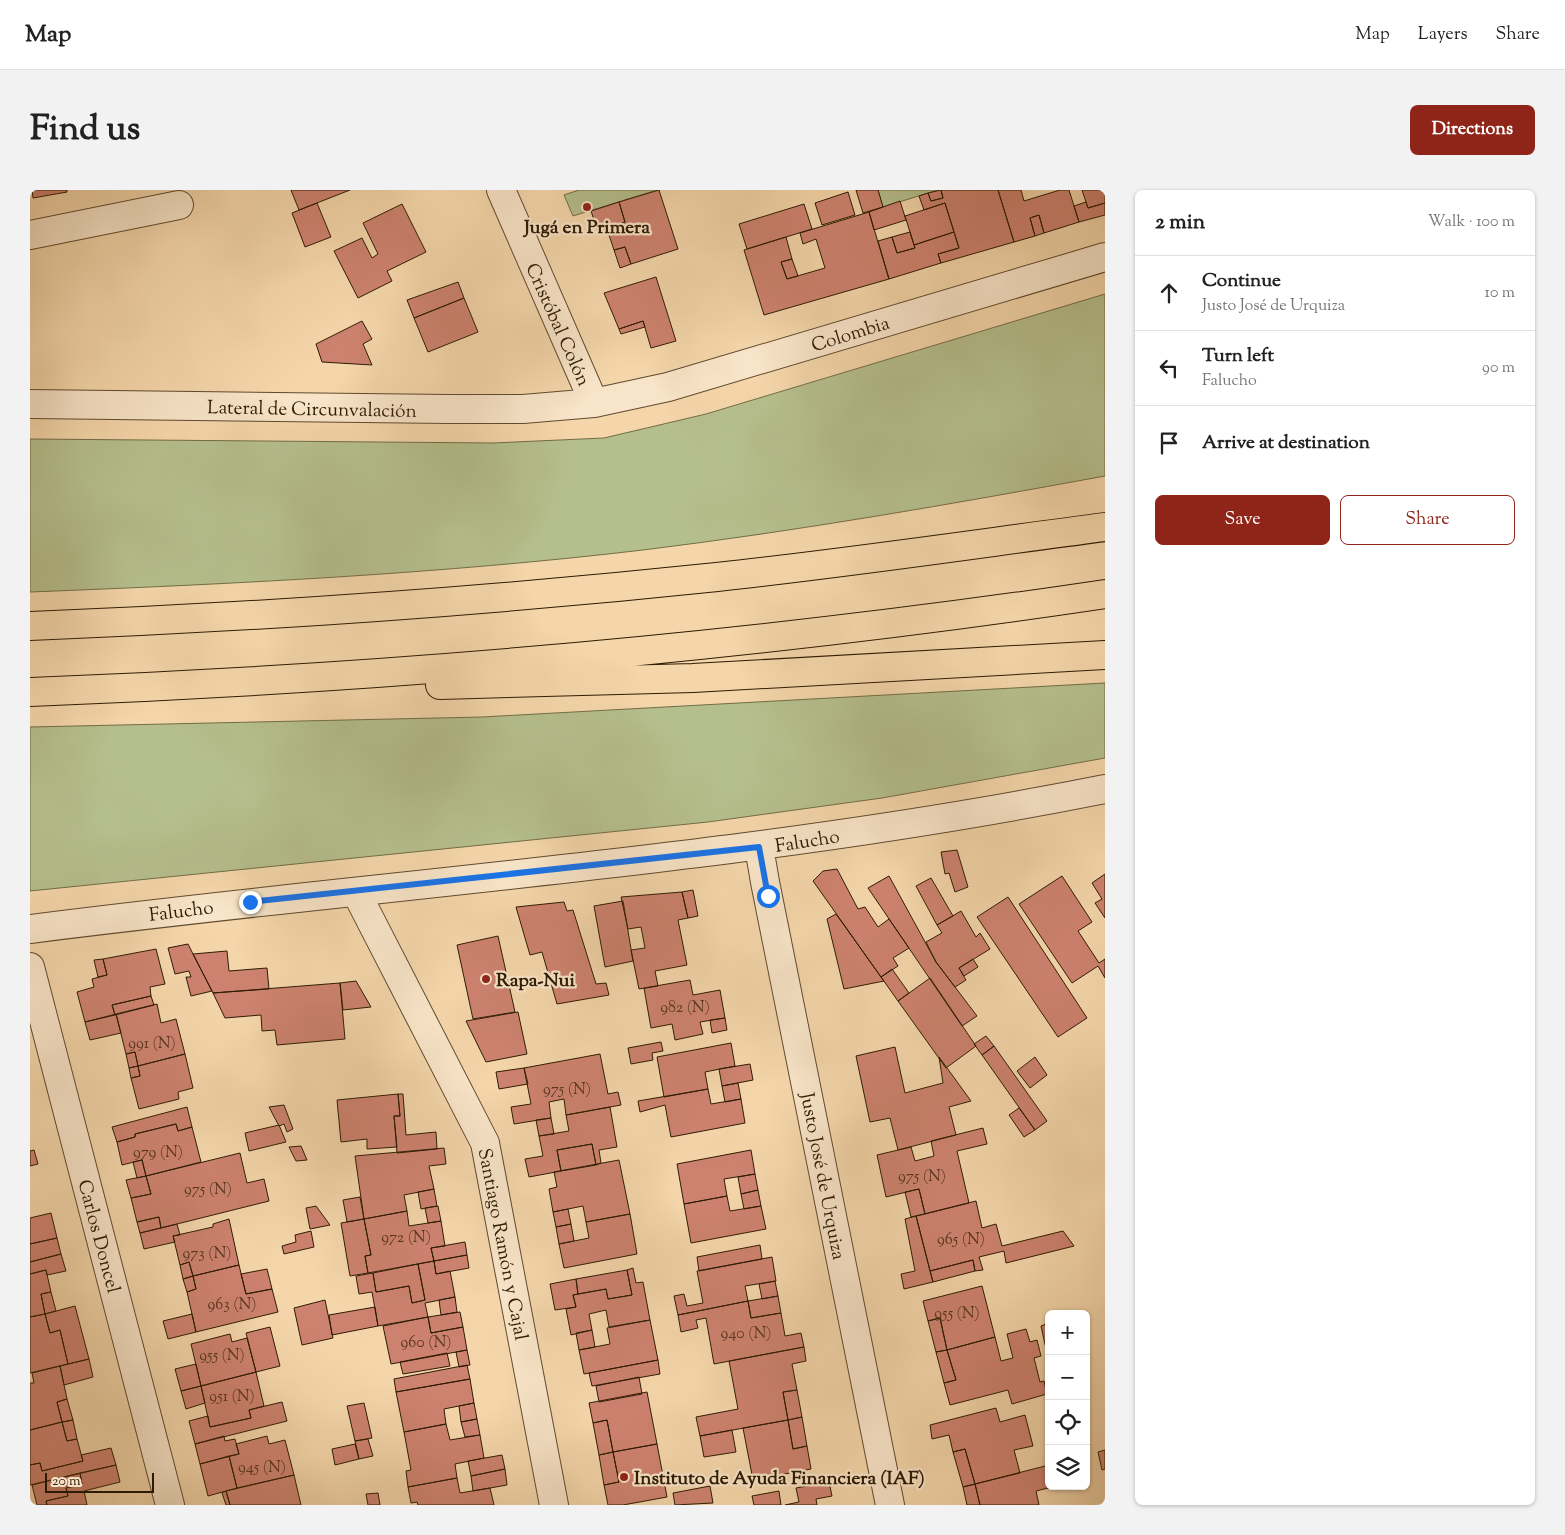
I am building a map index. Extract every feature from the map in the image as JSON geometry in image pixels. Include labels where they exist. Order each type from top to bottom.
[{"type":"highway","points":[[1026,538],[1105,516]]},
{"type":"highway","points":[[30,626],[345,610],[522,596],[792,568],[1105,527]]},
{"type":"highway","points":[[30,692],[329,676],[581,657],[831,632],[1105,594]]},
{"type":"highway","points":[[99,689],[272,689],[693,678],[1105,655]]},
{"type":"street","name":"Cristóbal Colón","points":[[501,190],[594,403]]},
{"type":"street","points":[[30,235],[180,205]]},
{"type":"street","name":"Colombia","points":[[594,403],[668,387],[1105,257]]},
{"type":"street","name":"Lateral de Circunvalación","points":[[30,404],[523,409],[594,403]]},
{"type":"street","name":"Falucho","points":[[30,929],[759,847],[983,812],[1105,790]]},
{"type":"street","name":"Justo José de Urquiza","points":[[759,847],[764,882],[890,1505]]},
{"type":"street","name":"Santiago Ramón y Cajal","points":[[356,892],[485,1143],[554,1505]]},
{"type":"street","name":"Carlos Doncel","points":[[30,967],[170,1505]]},
{"type":"green space","name":"Jugá en Primera","points":[[579,190],[657,190],[573,216],[564,195]]},
{"type":"green space","points":[[878,190],[938,190],[883,207]]},
{"type":"green space","points":[[1105,294],[1105,476],[817,526],[643,550],[414,572],[30,592],[30,439],[493,443],[604,438],[706,414]]},
{"type":"green space","points":[[1105,683],[1105,758],[882,798],[708,822],[30,891],[30,727],[482,717]]},
{"type":"building","points":[[32,190],[67,190],[67,192],[33,198]]},
{"type":"building","points":[[291,190],[350,190],[299,210]]},
{"type":"building","points":[[659,190],[678,249],[631,264],[625,247],[614,250],[607,229],[625,222],[619,202]]},
{"type":"building","points":[[856,190],[878,190],[883,207],[863,213]]},
{"type":"building","points":[[941,190],[943,198],[931,201],[928,193]]},
{"type":"building","points":[[941,190],[998,190],[1014,242],[941,263],[938,254],[959,248],[945,203],[924,210],[919,196],[928,193],[931,201],[943,198]]},
{"type":"building","points":[[998,190],[1021,190],[1024,201],[1060,190],[1069,190],[1079,222],[1044,233],[1039,215],[1030,218],[1035,236],[1014,242]]},
{"type":"building","points":[[1082,190],[1105,190],[1105,203],[1088,208]]},
{"type":"building","points":[[848,192],[855,215],[822,225],[815,203]]},
{"type":"building","points":[[900,201],[906,220],[874,230],[869,212]]},
{"type":"building","points":[[619,202],[625,222],[598,232],[591,211]]},
{"type":"building","points":[[1086,202],[1088,208],[1105,203],[1105,215],[1079,222],[1074,206]]},
{"type":"building","points":[[317,203],[331,237],[305,247],[292,213]]},
{"type":"building","points":[[945,203],[954,232],[914,245],[905,216]]},
{"type":"building","points":[[402,204],[426,252],[387,271],[392,281],[358,298],[334,251],[362,238],[372,258],[378,254],[363,223]]},
{"type":"building","points":[[804,204],[812,229],[747,249],[739,224]]},
{"type":"building","points":[[869,212],[889,279],[764,315],[744,250],[786,237],[792,259],[781,262],[787,279],[825,268],[816,239],[803,244],[800,233]]},
{"type":"building","points":[[1039,215],[1044,233],[1035,236],[1030,218]]},
{"type":"building","points":[[910,232],[915,248],[897,253],[892,237]]},
{"type":"building","points":[[954,232],[959,248],[938,254],[941,263],[889,279],[878,241],[892,237],[897,253],[915,248],[914,245]]},
{"type":"building","points":[[625,247],[631,264],[620,268],[614,250]]},
{"type":"building","points":[[792,259],[798,276],[787,279],[781,262]]},
{"type":"building","points":[[656,277],[676,341],[651,348],[643,321],[619,329],[604,293]]},
{"type":"building","points":[[458,282],[464,298],[414,318],[407,300]]},
{"type":"building","points":[[464,298],[478,332],[428,352],[414,318]]},
{"type":"building","points":[[362,321],[372,339],[363,344],[372,365],[322,362],[316,344]]},
{"type":"building","points":[[643,321],[645,327],[621,334],[619,329]]},
{"type":"building","points":[[957,850],[968,887],[955,892],[949,873],[945,874],[941,852]]},
{"type":"building","points":[[837,869],[858,909],[865,907],[878,927],[889,919],[909,948],[893,958],[898,966],[881,977],[813,881],[823,871]]},
{"type":"building","points":[[1105,874],[1105,918],[1095,903],[1102,899],[1092,883]]},
{"type":"building","points":[[889,876],[936,962],[977,1016],[962,1026],[868,888]]},
{"type":"building","points":[[1062,876],[1092,922],[1078,931],[1099,963],[1105,959],[1105,978],[1098,966],[1072,983],[1019,904]]},
{"type":"building","points":[[931,878],[953,916],[937,925],[916,886]]},
{"type":"building","points":[[693,890],[698,916],[688,918],[682,892]]},
{"type":"building","points":[[682,892],[688,918],[678,920],[687,965],[655,971],[658,986],[639,989],[631,950],[645,948],[641,927],[628,929],[621,897]]},
{"type":"building","points":[[1008,897],[1087,1018],[1058,1037],[977,917]]},
{"type":"building","points":[[623,901],[633,961],[605,967],[594,906]]},
{"type":"building","points":[[564,902],[567,911],[573,910],[596,984],[606,983],[609,995],[557,1004],[542,952],[530,955],[516,907]]},
{"type":"building","points":[[961,911],[976,937],[980,933],[990,949],[959,968],[966,980],[955,987],[936,962],[926,942],[942,933],[937,925]]},
{"type":"building","points":[[836,914],[884,981],[844,989],[827,919]]},
{"type":"building","name":"Rapa-Nui","points":[[498,936],[515,1012],[473,1019],[457,945]]},
{"type":"building","points":[[188,944],[212,991],[191,996],[186,977],[191,977],[189,971],[175,974],[168,948]]},
{"type":"building","points":[[156,949],[165,984],[150,987],[151,996],[112,1005],[115,1015],[85,1022],[77,992],[94,987],[92,979],[107,975],[103,959]]},
{"type":"building","points":[[227,951],[229,971],[267,968],[269,989],[213,993],[193,954]]},
{"type":"building","points":[[103,959],[107,975],[98,977],[94,960]]},
{"type":"building","points":[[973,959],[978,967],[964,976],[959,968]]},
{"type":"building","points":[[892,969],[909,993],[898,1001],[881,977]]},
{"type":"building","points":[[930,978],[976,1046],[946,1068],[898,1001]]},
{"type":"building","points":[[690,980],[693,995],[720,990],[725,1018],[700,1022],[703,1034],[675,1040],[672,1024],[651,1028],[644,988]]},
{"type":"building","points":[[356,981],[371,1007],[343,1010],[340,983]]},
{"type":"building","points":[[340,983],[345,1039],[277,1045],[275,1030],[262,1031],[261,1015],[225,1018],[213,993]]},
{"type":"building","points":[[151,996],[154,1005],[115,1015],[112,1005]]},
{"type":"building","points":[[157,1004],[161,1023],[176,1019],[185,1054],[138,1066],[135,1052],[126,1054],[116,1014]]},
{"type":"building","points":[[518,1012],[527,1054],[486,1062],[466,1021]]},
{"type":"building","points":[[116,1014],[121,1033],[90,1040],[85,1022]]},
{"type":"building","points":[[725,1018],[727,1030],[712,1033],[710,1020]]},
{"type":"building","points":[[986,1036],[994,1046],[982,1055],[974,1044]]},
{"type":"building","points":[[661,1042],[663,1051],[652,1053],[653,1060],[631,1064],[628,1048]]},
{"type":"building","points":[[731,1043],[735,1066],[705,1072],[708,1089],[664,1097],[657,1057]]},
{"type":"building","points":[[994,1046],[1047,1121],[1035,1130],[982,1055]]},
{"type":"building","points":[[895,1047],[905,1093],[943,1083],[939,1057],[971,1101],[949,1107],[956,1135],[898,1150],[890,1118],[870,1122],[856,1056]]},
{"type":"building","points":[[135,1052],[138,1066],[129,1068],[126,1054]]},
{"type":"building","points":[[185,1054],[193,1088],[178,1092],[179,1099],[139,1109],[131,1078],[140,1076],[138,1066]]},
{"type":"building","points":[[600,1054],[608,1094],[618,1092],[621,1105],[566,1115],[564,1099],[549,1102],[551,1118],[514,1124],[511,1107],[531,1104],[524,1068]]},
{"type":"building","points":[[1035,1057],[1047,1075],[1030,1088],[1017,1071]]},
{"type":"building","points":[[750,1064],[753,1080],[722,1086],[719,1069]]},
{"type":"building","points":[[138,1066],[140,1076],[131,1078],[129,1068]]},
{"type":"building","points":[[524,1068],[528,1084],[499,1089],[496,1072]]},
{"type":"building","points":[[738,1083],[741,1099],[725,1102],[722,1086]]},
{"type":"building","points":[[708,1089],[711,1104],[741,1099],[745,1123],[671,1137],[665,1105],[640,1112],[638,1101]]},
{"type":"building","points":[[398,1094],[400,1116],[394,1116],[397,1147],[367,1149],[367,1139],[341,1142],[337,1100]]},
{"type":"building","points":[[398,1094],[403,1094],[406,1135],[436,1132],[437,1149],[397,1153],[394,1116],[400,1116]]},
{"type":"building","points":[[284,1105],[293,1129],[287,1132],[284,1124],[279,1126],[269,1107]]},
{"type":"building","points":[[187,1107],[192,1127],[178,1131],[176,1124],[135,1134],[135,1137],[117,1142],[112,1127]]},
{"type":"building","points":[[610,1107],[617,1147],[599,1150],[601,1163],[596,1165],[592,1144],[557,1150],[561,1171],[529,1177],[525,1159],[543,1156],[539,1136],[569,1131],[566,1115]]},
{"type":"building","points":[[1019,1108],[1035,1130],[1024,1137],[1009,1115]]},
{"type":"building","points":[[551,1118],[554,1134],[539,1136],[536,1120]]},
{"type":"building","points":[[176,1124],[178,1131],[192,1127],[201,1162],[146,1176],[142,1160],[122,1165],[117,1142],[135,1137],[135,1134]]},
{"type":"building","points":[[279,1125],[286,1142],[249,1151],[245,1133]]},
{"type":"building","points":[[983,1128],[987,1144],[957,1151],[969,1203],[925,1214],[919,1189],[886,1197],[877,1155],[911,1147],[915,1161],[934,1156],[931,1141]]},
{"type":"building","points":[[592,1144],[596,1165],[561,1171],[557,1150]]},
{"type":"building","points":[[301,1146],[307,1160],[296,1161],[289,1147]]},
{"type":"building","points":[[444,1148],[446,1164],[429,1166],[434,1189],[404,1195],[407,1211],[364,1219],[355,1156]]},
{"type":"building","points":[[34,1150],[38,1164],[30,1166],[30,1151]]},
{"type":"building","points":[[751,1150],[755,1174],[724,1179],[727,1196],[684,1204],[677,1164]]},
{"type":"building","points":[[240,1153],[247,1183],[264,1179],[269,1201],[161,1228],[159,1217],[137,1222],[131,1198],[151,1194],[146,1176]]},
{"type":"building","points":[[142,1160],[146,1176],[137,1178],[133,1162]]},
{"type":"building","points":[[619,1160],[630,1214],[586,1222],[583,1206],[553,1212],[549,1189],[557,1187],[554,1172]]},
{"type":"building","points":[[755,1174],[758,1190],[741,1194],[738,1177]]},
{"type":"building","points":[[146,1176],[151,1194],[131,1198],[126,1180]]},
{"type":"building","points":[[434,1189],[437,1206],[421,1209],[418,1192]]},
{"type":"building","points":[[919,1189],[925,1214],[911,1217],[905,1192]]},
{"type":"building","points":[[758,1190],[761,1206],[744,1209],[741,1194]]},
{"type":"building","points":[[727,1196],[730,1211],[761,1206],[766,1229],[691,1243],[684,1204]]},
{"type":"building","points":[[360,1197],[364,1219],[347,1222],[343,1200]]},
{"type":"building","points":[[976,1201],[982,1228],[996,1224],[1002,1246],[1063,1231],[1074,1246],[1006,1263],[1004,1251],[979,1257],[983,1270],[975,1271],[973,1260],[930,1271],[916,1216]]},
{"type":"building","points":[[316,1206],[330,1225],[310,1229],[306,1208]]},
{"type":"building","points":[[438,1206],[441,1221],[428,1223],[425,1208]]},
{"type":"building","points":[[568,1209],[571,1224],[556,1227],[553,1212]]},
{"type":"building","points":[[407,1211],[409,1226],[441,1221],[445,1246],[431,1248],[434,1261],[368,1273],[365,1256],[371,1255],[364,1219]]},
{"type":"building","points":[[51,1213],[57,1238],[30,1244],[30,1218]]},
{"type":"building","points":[[630,1214],[637,1254],[564,1268],[559,1244],[589,1238],[586,1222]]},
{"type":"building","points":[[916,1216],[933,1282],[904,1289],[901,1274],[915,1271],[905,1219]]},
{"type":"building","points":[[159,1217],[161,1228],[140,1233],[137,1222]]},
{"type":"building","points":[[229,1219],[239,1265],[193,1276],[189,1262],[180,1265],[173,1236],[213,1227],[213,1224]]},
{"type":"building","points":[[364,1219],[371,1255],[365,1256],[368,1273],[350,1276],[341,1223]]},
{"type":"building","points":[[177,1224],[180,1235],[173,1236],[175,1242],[144,1249],[140,1233]]},
{"type":"building","points":[[571,1224],[574,1241],[559,1244],[556,1227]]},
{"type":"building","points":[[311,1231],[314,1247],[284,1254],[282,1246],[296,1242],[295,1235]]},
{"type":"building","points":[[57,1238],[61,1254],[30,1262],[30,1244]]},
{"type":"building","points":[[465,1242],[467,1255],[434,1261],[431,1248]]},
{"type":"building","points":[[760,1245],[762,1259],[699,1271],[697,1257]]},
{"type":"building","points":[[61,1254],[66,1271],[47,1275],[46,1270],[30,1274],[30,1262]]},
{"type":"building","points":[[467,1255],[469,1268],[436,1274],[434,1261]]},
{"type":"building","points":[[772,1257],[776,1281],[745,1286],[748,1301],[678,1315],[674,1296],[684,1294],[687,1306],[703,1303],[697,1271]]},
{"type":"building","points":[[973,1260],[975,1271],[933,1282],[930,1271]]},
{"type":"building","points":[[434,1261],[436,1274],[450,1271],[455,1297],[425,1303],[428,1317],[378,1326],[372,1292],[359,1294],[356,1276],[373,1273],[376,1292],[409,1286],[412,1303],[425,1300],[418,1264]]},
{"type":"building","points":[[189,1262],[193,1276],[183,1279],[180,1265]]},
{"type":"building","points":[[418,1264],[425,1300],[412,1303],[409,1286],[376,1292],[373,1273]]},
{"type":"building","points":[[239,1265],[246,1294],[272,1289],[278,1312],[196,1332],[187,1292],[196,1289],[193,1276]]},
{"type":"building","points":[[633,1268],[636,1283],[643,1282],[650,1320],[609,1327],[606,1310],[589,1314],[592,1330],[571,1335],[566,1309],[576,1307],[573,1295],[606,1289],[608,1299],[632,1295],[627,1270]]},
{"type":"building","points":[[267,1269],[272,1289],[246,1294],[241,1274]]},
{"type":"building","points":[[46,1270],[51,1292],[41,1294],[45,1314],[30,1317],[30,1274]]},
{"type":"building","points":[[627,1270],[632,1295],[608,1299],[606,1289],[578,1294],[576,1279]]},
{"type":"building","points":[[193,1276],[196,1289],[187,1292],[183,1279]]},
{"type":"building","points":[[576,1279],[578,1294],[573,1295],[576,1307],[555,1310],[550,1284]]},
{"type":"building","points":[[775,1281],[778,1296],[762,1299],[759,1284]]},
{"type":"building","points":[[982,1286],[995,1337],[947,1350],[940,1318],[928,1321],[923,1301]]},
{"type":"building","points":[[51,1292],[56,1311],[45,1314],[41,1294]]},
{"type":"building","points":[[778,1296],[781,1313],[751,1318],[748,1301]]},
{"type":"building","points":[[455,1297],[457,1312],[441,1315],[439,1300]]},
{"type":"building","points":[[325,1300],[333,1338],[302,1345],[294,1308]]},
{"type":"building","points":[[748,1301],[751,1318],[781,1313],[785,1336],[801,1333],[804,1347],[714,1364],[706,1318],[696,1320],[698,1328],[681,1332],[678,1315]]},
{"type":"building","points":[[75,1306],[89,1359],[68,1364],[60,1330],[50,1333],[45,1314]]},
{"type":"building","points":[[375,1307],[378,1326],[332,1335],[329,1315]]},
{"type":"building","points":[[460,1312],[463,1327],[431,1333],[428,1317]]},
{"type":"building","points":[[45,1314],[50,1333],[60,1330],[68,1364],[30,1373],[30,1317]]},
{"type":"building","points":[[192,1314],[196,1332],[168,1339],[163,1321]]},
{"type":"building","points":[[428,1317],[431,1333],[463,1327],[467,1350],[391,1364],[383,1326]]},
{"type":"building","points":[[940,1318],[947,1350],[936,1352],[928,1321]]},
{"type":"building","points":[[650,1320],[658,1360],[584,1374],[579,1350],[610,1344],[607,1328]]},
{"type":"building","points":[[1045,1324],[1045,1344],[1041,1326]]},
{"type":"building","points":[[270,1327],[280,1366],[256,1372],[246,1333]]},
{"type":"building","points":[[1026,1329],[1030,1342],[1037,1340],[1041,1356],[1034,1358],[1040,1382],[1044,1381],[1045,1395],[1012,1404],[1008,1390],[950,1405],[944,1383],[956,1380],[947,1350],[995,1337],[1001,1361],[1013,1358],[1007,1334]]},
{"type":"building","points":[[592,1330],[595,1347],[579,1350],[576,1333]]},
{"type":"building","points":[[230,1334],[232,1342],[247,1338],[256,1372],[201,1386],[191,1344]]},
{"type":"building","points":[[804,1347],[806,1361],[792,1364],[797,1390],[783,1392],[788,1420],[700,1436],[696,1417],[738,1409],[729,1361]]},
{"type":"building","points":[[467,1350],[470,1365],[459,1367],[456,1352]]},
{"type":"building","points":[[947,1350],[956,1380],[944,1383],[936,1352]]},
{"type":"building","points":[[447,1353],[450,1366],[403,1374],[400,1362]]},
{"type":"building","points":[[89,1359],[93,1377],[64,1385],[60,1366]]},
{"type":"building","points":[[658,1360],[660,1374],[592,1386],[589,1373]]},
{"type":"building","points":[[196,1364],[201,1386],[181,1391],[175,1369]]},
{"type":"building","points":[[467,1365],[470,1379],[396,1392],[394,1379]]},
{"type":"building","points":[[60,1366],[67,1399],[57,1402],[62,1422],[30,1430],[30,1383],[34,1383],[32,1373]]},
{"type":"building","points":[[256,1372],[264,1406],[249,1410],[251,1418],[210,1427],[201,1386]]},
{"type":"building","points":[[639,1377],[642,1394],[599,1402],[596,1386]]},
{"type":"building","points":[[470,1379],[474,1403],[444,1409],[446,1424],[404,1432],[396,1392]]},
{"type":"building","points":[[201,1386],[205,1403],[186,1409],[181,1391]]},
{"type":"building","points":[[797,1390],[802,1417],[788,1420],[783,1392]]},
{"type":"building","points":[[647,1392],[657,1444],[613,1452],[607,1420],[593,1423],[589,1403]]},
{"type":"building","points":[[67,1399],[73,1420],[62,1422],[57,1402]]},
{"type":"building","points":[[282,1402],[287,1421],[195,1444],[189,1421],[208,1416],[210,1427],[251,1418],[249,1410]]},
{"type":"building","points":[[364,1403],[372,1438],[355,1441],[347,1406]]},
{"type":"building","points":[[474,1403],[477,1419],[461,1422],[459,1406]]},
{"type":"building","points":[[996,1408],[1000,1422],[1025,1415],[1033,1446],[1014,1450],[1020,1473],[975,1484],[965,1449],[953,1452],[949,1435],[932,1439],[930,1425]]},
{"type":"building","points":[[802,1417],[807,1446],[793,1449],[788,1420]]},
{"type":"building","points":[[477,1419],[480,1435],[465,1437],[461,1422]]},
{"type":"building","points":[[73,1420],[77,1439],[67,1441],[62,1422]]},
{"type":"building","points":[[607,1420],[613,1452],[599,1455],[593,1423]]},
{"type":"building","points":[[788,1420],[793,1449],[807,1446],[811,1469],[753,1480],[743,1428]]},
{"type":"building","points":[[62,1422],[67,1441],[77,1439],[83,1461],[42,1471],[40,1463],[30,1465],[30,1430]]},
{"type":"building","points":[[446,1424],[450,1440],[480,1435],[484,1458],[455,1464],[457,1478],[408,1487],[406,1471],[411,1470],[404,1432]]},
{"type":"building","points":[[732,1430],[736,1452],[704,1457],[700,1436]]},
{"type":"building","points":[[224,1436],[225,1441],[235,1439],[239,1454],[200,1464],[195,1444]]},
{"type":"building","points":[[267,1436],[269,1444],[285,1440],[294,1475],[237,1488],[229,1456],[239,1454],[236,1444]]},
{"type":"building","points":[[368,1439],[373,1456],[359,1459],[355,1441]]},
{"type":"building","points":[[355,1444],[359,1459],[335,1465],[332,1449]]},
{"type":"building","points":[[657,1444],[667,1497],[623,1505],[608,1505],[604,1485],[619,1482],[613,1452]]},
{"type":"building","points":[[111,1448],[116,1465],[30,1485],[30,1465],[40,1463],[42,1471],[83,1461],[81,1455]]},
{"type":"building","points":[[965,1449],[975,1484],[963,1487],[953,1452]]},
{"type":"building","points":[[1105,1450],[1105,1469],[1102,1470],[1098,1452]]},
{"type":"building","points":[[613,1452],[619,1482],[604,1485],[599,1455]]},
{"type":"building","points":[[502,1455],[505,1469],[471,1476],[468,1461]]},
{"type":"building","points":[[229,1456],[237,1488],[208,1496],[200,1464]]},
{"type":"building","points":[[116,1465],[120,1482],[84,1491],[87,1505],[47,1505],[46,1501],[68,1496],[66,1488],[82,1484],[80,1473]]},
{"type":"building","points":[[1045,1466],[1045,1489],[1036,1491],[1039,1505],[980,1505],[975,1484]]},
{"type":"building","points":[[505,1469],[507,1485],[473,1491],[471,1476]]},
{"type":"building","points":[[80,1473],[82,1484],[66,1488],[68,1496],[46,1501],[47,1505],[37,1505],[32,1485]]},
{"type":"building","points":[[294,1475],[301,1505],[230,1505],[226,1491]]},
{"type":"building","points":[[457,1478],[460,1493],[490,1488],[494,1505],[418,1505],[417,1502],[411,1503],[408,1487]]},
{"type":"building","points":[[829,1482],[832,1496],[816,1499],[817,1505],[785,1505],[799,1502],[796,1488]]},
{"type":"building","points":[[975,1484],[980,1505],[967,1505],[963,1487]]},
{"type":"building","points":[[710,1486],[713,1503],[675,1505],[673,1493]]},
{"type":"building","points":[[226,1491],[230,1505],[226,1505],[222,1493]]},
{"type":"building","points":[[779,1491],[781,1505],[754,1505],[752,1496]]},
{"type":"building","points":[[378,1493],[380,1505],[368,1505],[366,1494]]},
{"type":"place","name":"Jugá en Primera","points":[[587,207]]},
{"type":"place","name":"Rapa-Nui","points":[[486,979]]},
{"type":"place","name":"Instituto de Ayuda Financiera (IAF)","points":[[624,1477]]},
{"type":"route","points":[[250,902],[759,847],[768,896]]}]
